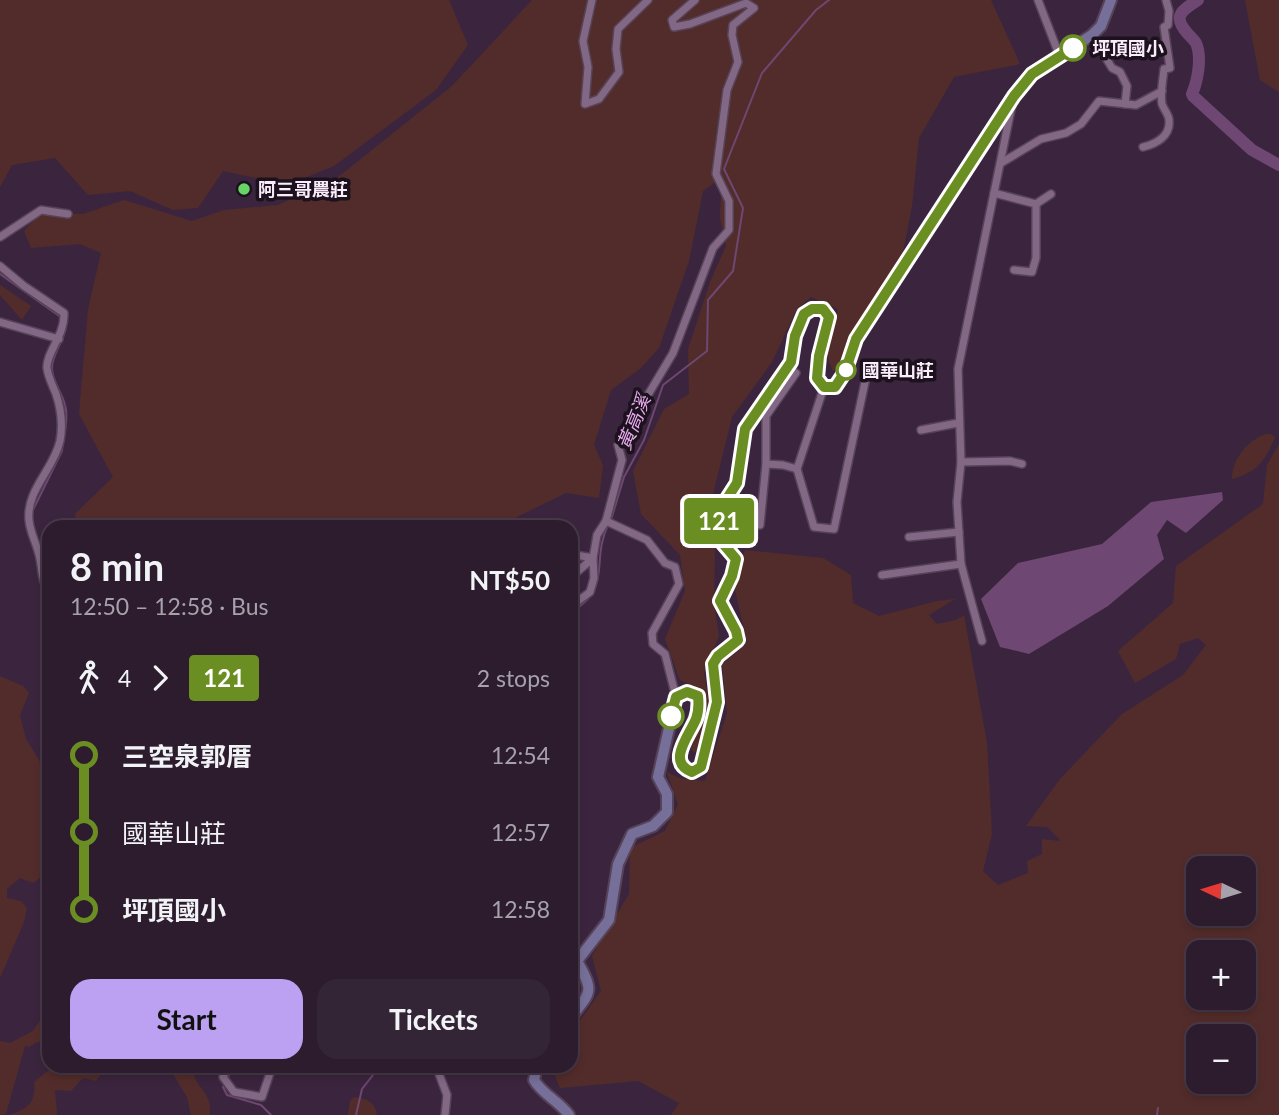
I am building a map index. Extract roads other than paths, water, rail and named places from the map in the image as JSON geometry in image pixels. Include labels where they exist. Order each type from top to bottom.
[{"type":"street","points":[[592,0],[583,41],[588,67],[585,104],[599,99],[619,72],[616,49],[618,29],[648,0]]},
{"type":"street","points":[[578,601],[590,593],[594,578],[593,558],[597,535],[606,521],[622,460],[618,444],[673,354],[713,248],[729,230],[729,201],[716,174],[727,90],[738,62],[732,35],[733,25],[754,8],[746,3],[690,24],[674,27],[673,20],[695,0]]},
{"type":"street","points":[[1038,0],[1060,57]]},
{"type":"street","points":[[982,641],[961,564],[957,502],[961,462],[958,369],[1001,163],[1006,118],[1014,96],[1032,74],[1092,35],[1101,26],[1111,0]]},
{"type":"street","points":[[1143,148],[1155,144],[1168,129],[1169,119],[1162,103],[1164,69],[1170,68],[1164,27],[1168,25],[1169,11],[1166,0]]},
{"type":"street","points":[[1092,35],[1112,68],[1120,72],[1127,86],[1125,104]]},
{"type":"street","points":[[1001,163],[1041,139],[1066,133],[1081,124],[1099,101],[1136,105],[1163,91]]},
{"type":"street","points":[[824,387],[835,387],[845,372],[856,339],[1006,118]]},
{"type":"street","points":[[994,193],[1036,204],[1051,194]]},
{"type":"street","points":[[1014,270],[1032,272],[1036,258],[1036,204]]},
{"type":"street","points":[[0,237],[41,210],[68,214]]},
{"type":"street","points":[[0,266],[64,313],[59,340],[47,367],[62,416],[60,441],[54,460],[29,510],[32,537],[38,551],[42,574]]},
{"type":"street","points":[[676,697],[687,692],[698,696],[697,718],[680,752],[680,762],[684,769],[692,772],[701,767],[717,702],[713,664],[718,656],[738,640],[720,601],[732,576],[736,559],[719,539],[719,511],[737,483],[745,429],[791,362],[795,336],[804,314],[812,309],[823,309],[829,317],[819,356],[817,378],[824,387]]},
{"type":"street","points":[[0,322],[59,340]]},
{"type":"street","points":[[824,387],[797,469],[814,527],[834,529],[869,368]]},
{"type":"street","points":[[760,525],[766,464],[766,416],[796,373]]},
{"type":"street","points":[[921,429],[958,424]]},
{"type":"street","points":[[961,462],[1010,461],[1022,464]]},
{"type":"street","points":[[766,464],[797,469]]},
{"type":"street","points":[[578,960],[609,919],[618,864],[632,834],[653,826],[667,812],[667,794],[658,777],[676,697],[665,654],[653,644],[652,633],[679,584],[675,567],[665,563],[647,540],[606,521]]},
{"type":"street","points":[[909,537],[959,532]]},
{"type":"street","points":[[578,555],[593,558]]},
{"type":"street","points":[[578,571],[593,558]]},
{"type":"street","points":[[882,575],[961,564]]},
{"type":"street","points":[[578,963],[589,982],[589,994],[578,1008]]},
{"type":"street","points":[[225,1073],[223,1077],[234,1092],[262,1097],[272,1073]]},
{"type":"street","points":[[439,1073],[447,1095],[445,1115]]},
{"type":"street","points":[[536,1073],[534,1080],[541,1091],[569,1115]]},
{"type":"waterway","name":"黃高溪","points":[[611,520],[624,477],[644,440],[663,385],[707,351],[708,300],[733,271],[743,208],[724,169],[762,73],[816,10],[829,0]]},
{"type":"waterway","points":[[1198,0],[1183,11],[1180,18],[1183,28],[1196,43],[1199,55],[1192,94],[1252,150],[1279,165]]},
{"type":"waterway","points":[[0,274],[62,318]]},
{"type":"waterway","points":[[65,432],[66,408],[52,368],[66,327]]},
{"type":"waterway","points":[[32,512],[62,451],[63,441]]},
{"type":"waterway","name":"黃高溪","points":[[578,607],[592,594],[597,584],[603,539],[608,525]]},
{"type":"waterway","points":[[38,541],[42,553]]},
{"type":"waterway","points":[[228,1077],[230,1073]]},
{"type":"waterway","name":"黃高溪","points":[[356,1115],[362,1089],[375,1073]]},
{"type":"waterway","points":[[223,1087],[227,1095],[261,1105],[271,1115]]},
{"type":"waterway","points":[[1157,1115],[1158,1108]]},
{"type":"place","name":"坪頂國小","points":[[1073,48]]},
{"type":"place","name":"阿三哥農莊","points":[[244,189]]},
{"type":"place","name":"國華山莊","points":[[846,370]]}]
